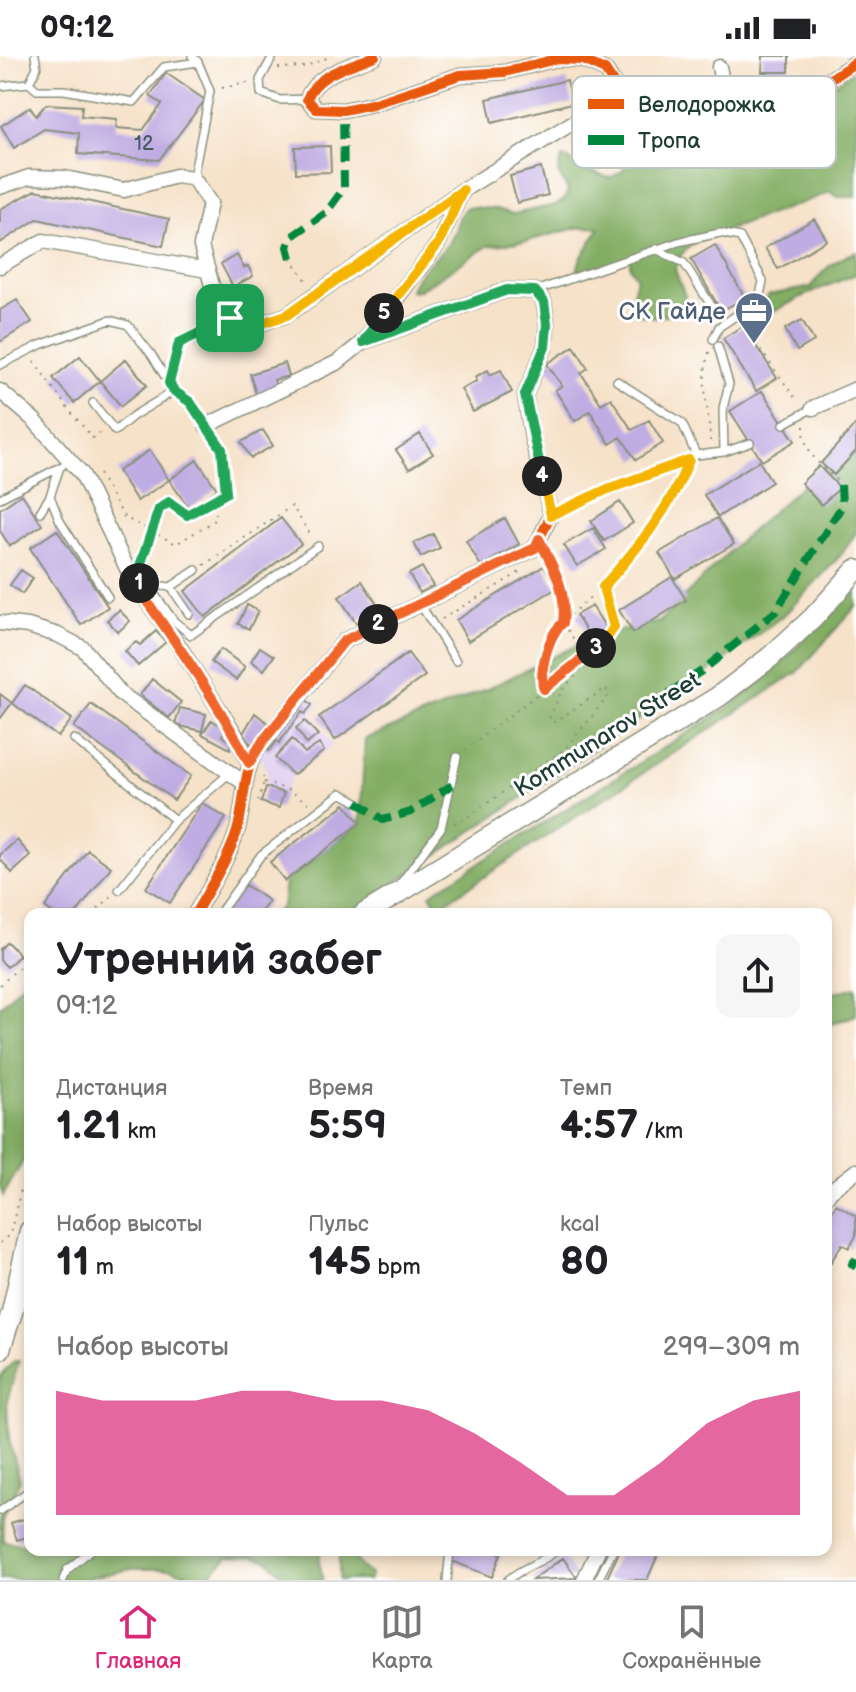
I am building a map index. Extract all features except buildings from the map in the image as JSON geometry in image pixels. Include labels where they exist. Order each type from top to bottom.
[{"type":"main road","name":"Kommunarov Street","points":[[374,908],[718,697],[769,658],[813,618],[856,570]]},
{"type":"main road","points":[[0,1349],[24,1259]]},
{"type":"street","points":[[375,56],[327,76],[311,88],[307,99],[316,109],[343,110],[372,104],[460,75],[505,72],[556,59],[582,60],[605,70],[609,76]]},
{"type":"street","points":[[835,76],[856,62]]},
{"type":"street","points":[[719,67],[721,76]]},
{"type":"street","points":[[0,187],[29,177],[65,178],[124,190],[176,176],[193,178],[210,203],[201,246],[220,314],[250,327],[287,315],[463,190],[572,123]]},
{"type":"street","points":[[206,426],[338,362],[363,342],[438,244],[463,190]]},
{"type":"street","points":[[0,266],[43,241],[207,270]]},
{"type":"street","points":[[198,908],[237,831],[249,763],[263,741],[344,641],[535,548],[551,515],[525,395],[545,347],[547,324],[544,302],[535,291],[507,290],[363,342]]},
{"type":"street","points":[[809,410],[856,389]]},
{"type":"street","points":[[0,391],[34,420],[66,464],[82,474],[249,763]]},
{"type":"street","points":[[0,623],[28,626],[58,635],[83,648],[121,694],[244,783]]},
{"type":"street","points":[[832,1189],[856,1171]]},
{"type":"street","points":[[584,1580],[595,1556]]},
{"type":"lane","points":[[29,83],[37,67],[35,56]]},
{"type":"lane","points":[[273,56],[260,80],[261,93],[280,100],[307,99]]},
{"type":"lane","points":[[29,83],[37,90],[64,90],[134,102],[164,67],[195,59],[210,91],[193,178]]},
{"type":"lane","points":[[0,86],[29,83]]},
{"type":"lane","points":[[535,291],[656,249],[720,233],[740,237],[763,281],[759,300],[719,327],[716,342],[729,384],[723,408],[724,452]]},
{"type":"lane","points":[[656,249],[684,263],[716,313]]},
{"type":"lane","points":[[0,365],[40,345],[110,320],[128,325],[174,391],[190,402],[222,449],[226,493],[187,515],[169,502],[159,509]]},
{"type":"lane","points":[[604,642],[614,627],[603,587],[633,553],[672,497],[692,458],[682,423],[617,381]]},
{"type":"lane","points":[[93,403],[115,431],[174,391]]},
{"type":"lane","points":[[784,424],[809,410]]},
{"type":"lane","points":[[551,515],[608,489],[692,458],[750,443]]},
{"type":"lane","points":[[40,512],[66,464]]},
{"type":"lane","points":[[0,498],[66,464]]},
{"type":"lane","points":[[50,496],[60,521],[108,597]]},
{"type":"lane","points":[[539,539],[563,588]]},
{"type":"lane","points":[[145,584],[174,621],[191,635],[318,546]]},
{"type":"lane","points":[[145,584],[171,587],[196,570]]},
{"type":"lane","points":[[171,587],[189,614]]},
{"type":"lane","points":[[420,604],[456,661]]},
{"type":"lane","points":[[74,739],[175,820]]},
{"type":"lane","points":[[399,893],[400,883],[441,828],[457,757]]},
{"type":"lane","points":[[119,890],[175,820],[230,773]]},
{"type":"lane","points":[[223,908],[261,855],[341,793],[357,802]]},
{"type":"lane","points":[[0,1511],[24,1494]]},
{"type":"lane","points":[[63,1580],[67,1570],[84,1556]]},
{"type":"lane","points":[[447,1556],[447,1580]]},
{"type":"lane","points":[[508,1580],[519,1570],[550,1556]]},
{"type":"lane","points":[[598,1580],[610,1556]]},
{"type":"path","points":[[265,68],[304,67],[332,56]]},
{"type":"path","points":[[210,91],[260,80]]},
{"type":"path","points":[[291,258],[316,295]]},
{"type":"path","points":[[169,383],[179,343],[230,318]]},
{"type":"path","points":[[732,331],[744,323],[809,410],[804,443],[817,462],[841,484]]},
{"type":"path","points":[[709,454],[710,428],[704,368],[716,342]]},
{"type":"path","points":[[28,352],[93,438],[110,424]]},
{"type":"path","points":[[151,532],[176,544],[214,521],[217,514],[209,502]]},
{"type":"path","points":[[196,570],[292,506],[318,546]]},
{"type":"path","points":[[145,584],[155,578],[138,572],[159,509]]},
{"type":"path","points":[[434,624],[522,571]]},
{"type":"path","points":[[544,689],[540,678],[554,629],[603,587]]},
{"type":"path","points":[[441,828],[465,819],[567,747],[609,695],[606,688],[553,723],[550,717],[562,690],[587,663],[563,623],[563,588]]},
{"type":"path","points":[[457,757],[604,642]]},
{"type":"path","points":[[264,782],[289,790],[319,811]]},
{"type":"path","points":[[99,908],[119,890]]},
{"type":"path","points":[[0,985],[24,963]]},
{"type":"path","points":[[0,1243],[10,1234],[24,1181]]},
{"type":"shaded area","points":[[308,693],[319,704],[311,714],[333,746],[300,767],[284,793],[266,787],[268,774],[258,754]]},
{"type":"green space","points":[[856,70],[856,197],[838,197],[831,192],[694,242],[681,255],[675,270],[685,296],[680,313],[654,317],[636,314],[631,302],[637,278],[630,267],[630,258],[587,274],[577,272],[580,260],[600,227],[576,228],[527,241],[488,246],[419,290],[410,291],[417,277],[450,241],[467,207],[513,214],[556,205],[565,199],[568,190],[558,173],[562,158],[572,161],[572,168],[610,178],[624,168],[836,168],[836,83]]},
{"type":"green space","points":[[856,252],[856,274],[773,312],[761,312],[757,307],[769,295],[811,287],[830,265]]},
{"type":"green space","points":[[856,453],[856,533],[840,556],[785,614],[695,682],[357,908],[280,908],[285,881],[360,823],[365,739],[487,689],[598,635],[659,622],[739,542],[810,478]]},
{"type":"green space","points":[[856,584],[856,606],[798,672],[438,907],[430,894],[735,703],[781,664]]},
{"type":"green space","points":[[24,982],[24,1159],[3,1196],[0,1185],[0,1007]]},
{"type":"green space","points":[[856,987],[856,1015],[832,1024],[832,993]]},
{"type":"green space","points":[[14,1361],[19,1361],[7,1401],[9,1439],[20,1480],[3,1515],[3,1541],[24,1544],[24,1556],[252,1556],[228,1557],[210,1574],[196,1577],[171,1569],[132,1569],[91,1577],[89,1580],[0,1579],[0,1377]]},
{"type":"green space","points":[[252,1556],[320,1556],[323,1580],[287,1580],[269,1561]]},
{"type":"green space","points":[[339,1556],[356,1556],[359,1564],[371,1574],[369,1580],[339,1580]]},
{"type":"marked path","points":[[291,258],[288,247],[291,237],[326,213],[344,188],[343,110]]},
{"type":"marked path","points":[[669,693],[775,612],[842,506],[841,484]]},
{"type":"marked path","points":[[357,802],[383,820],[411,812],[452,785]]},
{"type":"marked path","points":[[856,1259],[852,1264],[856,1267]]},
{"type":"cycle path","points":[[375,56],[326,77],[307,99],[316,109],[343,110],[372,104],[460,75],[505,72],[556,59],[582,60],[605,70],[609,76]]},
{"type":"cycle path","points":[[835,76],[856,62]]},
{"type":"cycle path","points":[[198,908],[233,842],[255,753],[344,641],[535,548],[551,515],[525,395],[545,347],[547,324],[544,302],[535,291],[507,290],[363,342]]},
{"type":"place","name":"СК Гайде","points":[[754,345]]},
{"type":"route","points":[[463,190],[438,244],[363,342],[507,290],[535,291],[544,302],[547,324],[545,347],[525,395],[551,515],[608,489],[689,460],[672,497],[633,553],[603,587],[614,627],[604,642],[544,689],[540,678],[554,629],[563,623],[565,609],[563,588],[539,539],[535,548],[344,641],[263,741],[249,763],[235,734],[177,643],[134,583],[154,585],[155,578],[138,572],[159,509],[169,502],[187,515],[226,493],[222,449],[190,402],[174,391],[169,383],[179,343],[230,318],[250,327],[287,315],[463,190]]}]
